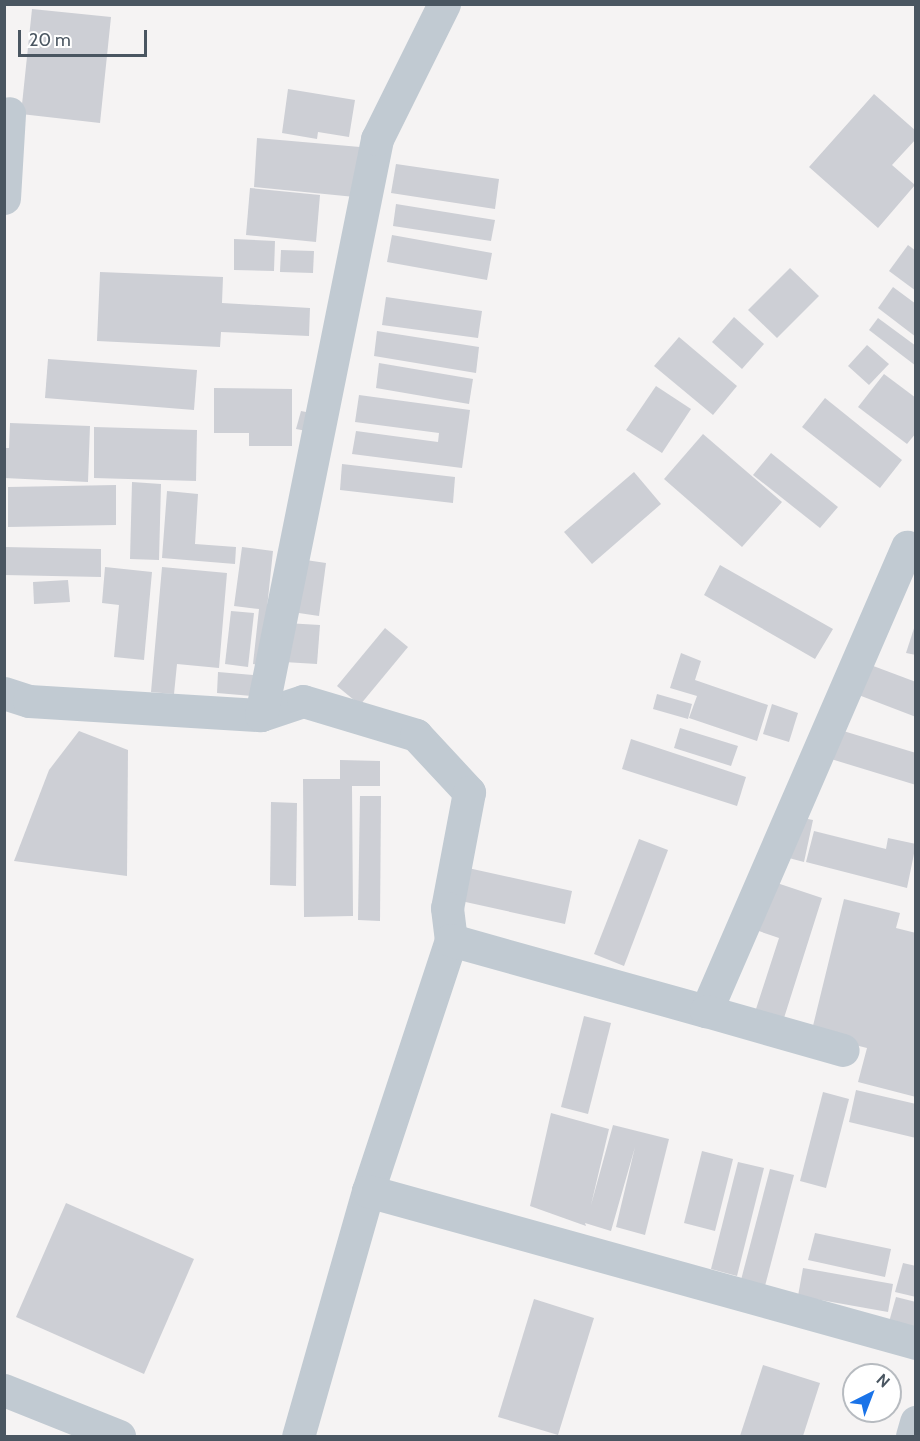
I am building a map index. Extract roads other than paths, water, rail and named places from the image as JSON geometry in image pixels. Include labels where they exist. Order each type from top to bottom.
[{"type":"street","points":[[261,715],[377,139],[444,4]]},
{"type":"street","points":[[4,198],[9,114]]},
{"type":"street","points":[[706,1011],[907,547]]},
{"type":"street","points":[[4,693],[29,701],[261,715],[303,701],[416,735],[469,792],[447,908],[451,940],[368,1191],[298,1437]]},
{"type":"street","points":[[451,940],[843,1050]]},
{"type":"street","points":[[368,1191],[915,1343]]},
{"type":"street","points":[[4,1390],[120,1437]]},
{"type":"street","points":[[912,1437],[915,1422]]}]
